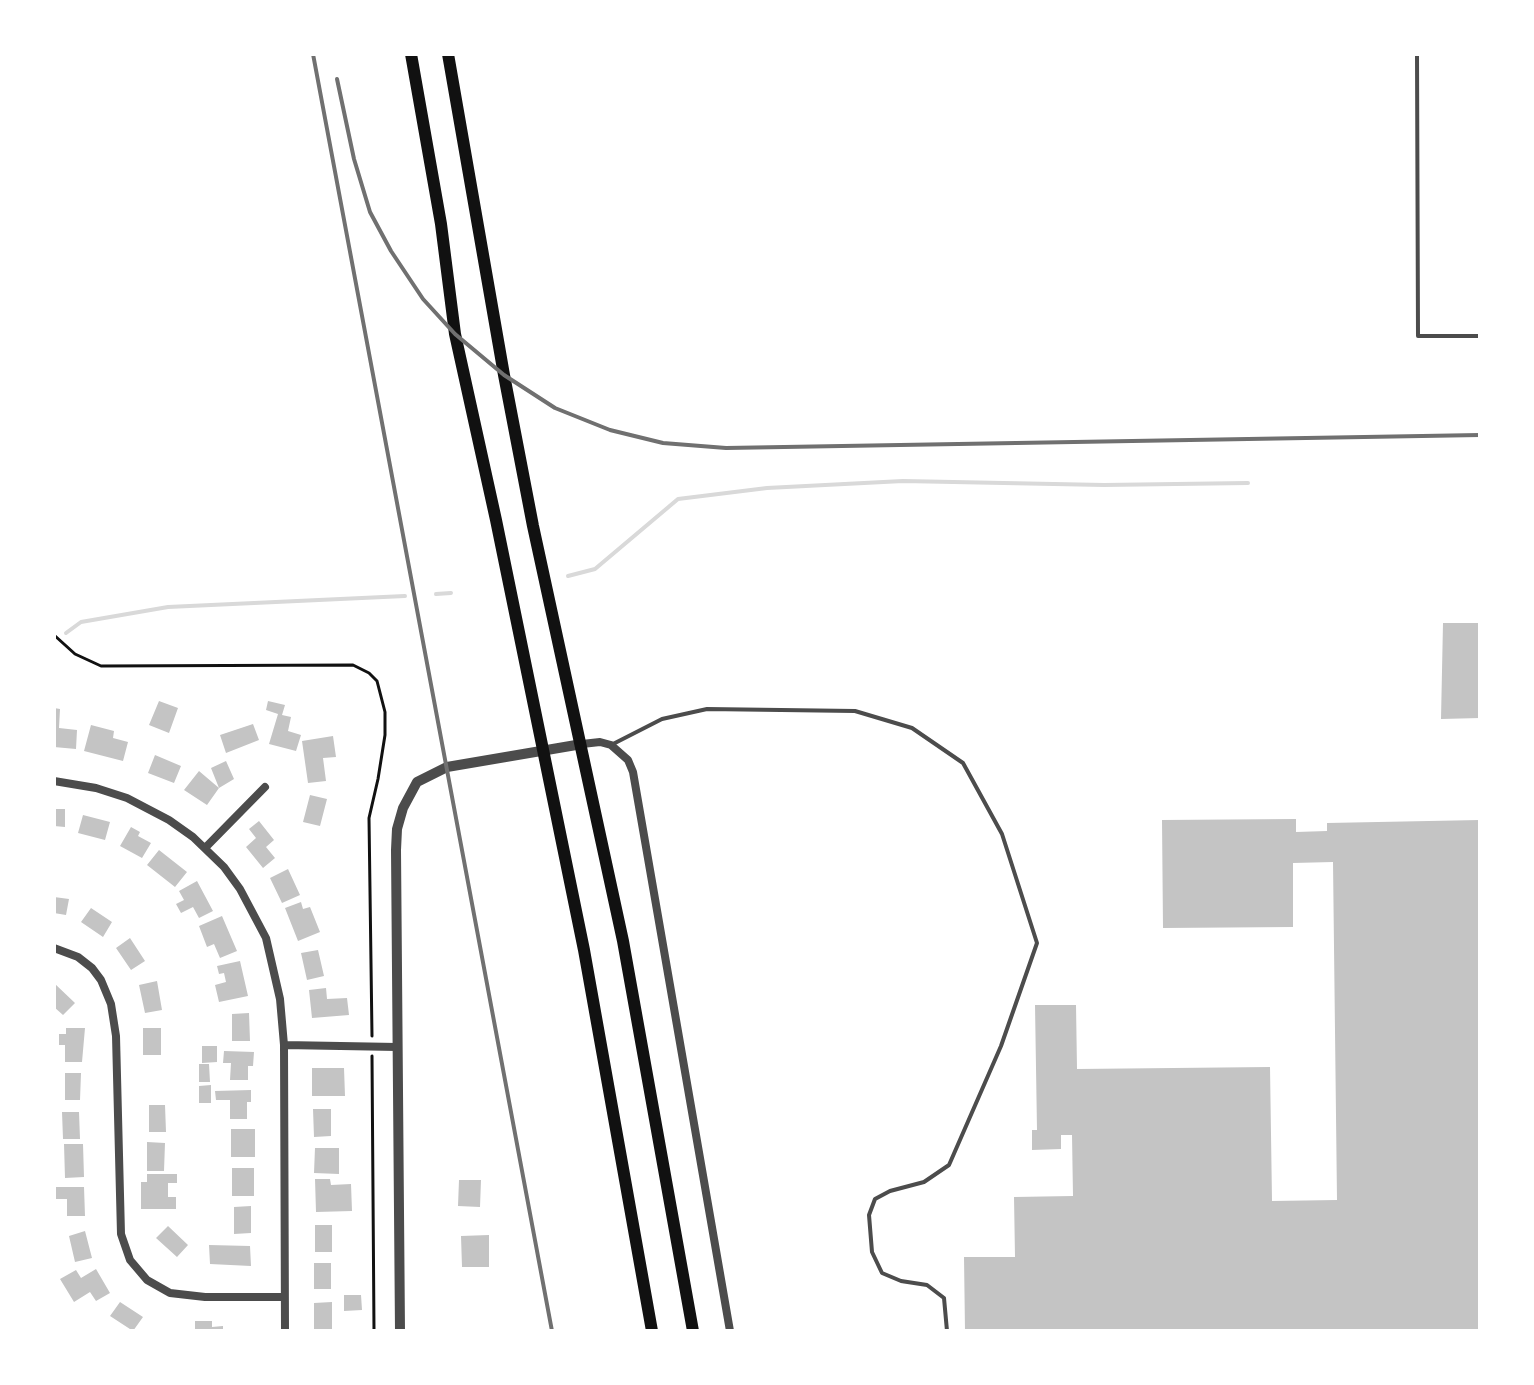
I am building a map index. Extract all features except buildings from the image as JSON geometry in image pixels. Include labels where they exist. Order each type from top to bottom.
[{"type":"main road","points":[[411,54],[441,224],[455,334],[584,950],[652,1331]]},
{"type":"main road","points":[[448,54],[504,375],[533,526],[623,941],[693,1331]]},
{"type":"street","points":[[400,1331],[397,840],[403,808],[417,782],[447,767],[600,742],[611,745],[628,760],[633,772],[730,1331]]},
{"type":"street","points":[[54,781],[96,788],[131,800],[169,820],[205,848],[240,889],[266,938],[280,999],[284,1045],[285,1331]]},
{"type":"street","points":[[205,848],[265,787]]},
{"type":"street","points":[[54,948],[78,957],[92,968],[111,1004],[116,1036],[121,1234],[130,1260],[147,1280],[170,1293],[205,1297],[284,1297]]},
{"type":"street","points":[[284,1045],[397,1047]]},
{"type":"lane","points":[[1417,54],[1418,336],[1480,336]]},
{"type":"lane","points":[[611,745],[662,719],[707,709],[855,711],[912,728],[963,763],[1002,834],[1037,943],[1001,1046],[949,1165],[924,1182],[890,1191],[875,1199],[869,1215],[872,1252],[882,1273],[901,1281],[927,1285],[944,1298],[947,1331]]},
{"type":"path","points":[[54,635],[75,654],[101,666],[353,665],[377,681],[385,712],[383,750],[369,818],[374,1331]]},
{"type":"waterway","points":[[568,576],[595,569],[678,499],[767,488],[903,481],[1104,485],[1248,483]]},
{"type":"waterway","points":[[436,594],[451,593]]},
{"type":"waterway","points":[[66,633],[81,622],[168,607],[405,596]]},
{"type":"railway","points":[[313,54],[552,1331]]},
{"type":"railway","points":[[337,79],[354,159],[370,212],[423,299],[455,334],[504,375],[555,408],[610,430],[663,443],[726,448],[1480,435]]}]
